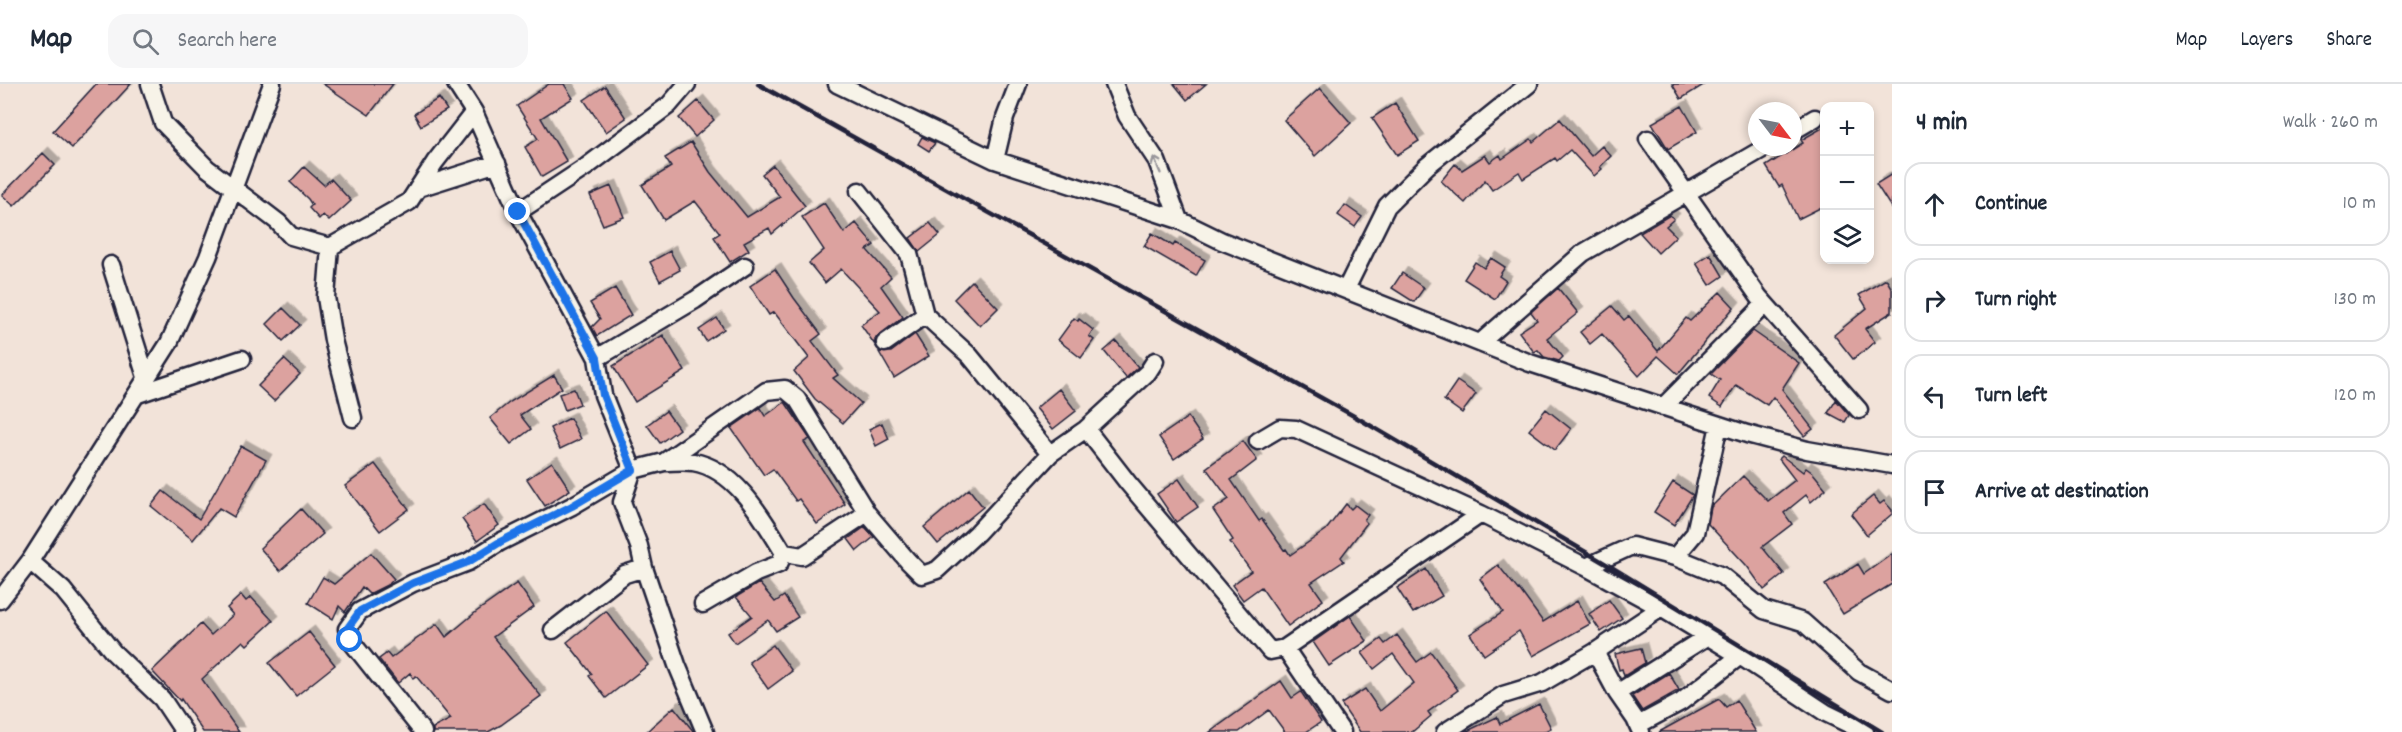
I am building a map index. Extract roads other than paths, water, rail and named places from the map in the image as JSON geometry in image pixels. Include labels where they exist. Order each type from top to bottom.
[{"type":"street","points":[[150,84],[163,123],[207,168],[278,222],[291,236],[330,248],[409,202],[474,112]]},
{"type":"street","points":[[0,600],[30,561],[169,343],[191,297],[272,84]]},
{"type":"street","points":[[456,84],[474,112],[518,212],[597,358],[603,395],[633,470],[622,502],[639,546],[644,568],[677,665],[705,732]]},
{"type":"street","points":[[518,212],[586,167],[669,105],[687,84]]},
{"type":"street","points":[[995,160],[1005,118],[1018,84]]},
{"type":"street","points":[[1114,84],[1127,116],[1157,161],[1179,220]]},
{"type":"street","points":[[1346,289],[1387,206],[1426,166],[1529,84]]},
{"type":"street","points":[[848,86],[995,160],[1179,220],[1222,241],[1530,363],[1719,425],[1807,450],[1892,465]]},
{"type":"street","points":[[1802,126],[1815,118]]},
{"type":"street","points":[[1648,139],[1764,304],[1859,410]]},
{"type":"street","points":[[1480,343],[1583,253],[1750,156]]},
{"type":"street","points":[[418,188],[497,163]]},
{"type":"street","points":[[859,191],[909,254],[925,315],[970,356],[1050,454]]},
{"type":"street","points":[[330,248],[326,297],[333,340],[353,418]]},
{"type":"street","points":[[111,265],[143,387]]},
{"type":"street","points":[[597,358],[695,300],[745,266]]},
{"type":"street","points":[[1664,407],[1764,304]]},
{"type":"street","points":[[885,343],[925,315]]},
{"type":"street","points":[[143,387],[242,359]]},
{"type":"street","points":[[664,462],[766,391],[785,389],[797,399],[867,513],[922,575],[936,570],[976,533],[1050,454],[1086,429],[1148,372],[1155,361]]},
{"type":"street","points":[[1675,557],[1695,533],[1719,425]]},
{"type":"street","points":[[1258,441],[1280,428],[1296,429],[1481,514],[1661,608],[1740,656],[1826,713],[1865,732]]},
{"type":"street","points":[[1086,429],[1128,483],[1270,651],[1285,648],[1481,514]]},
{"type":"street","points":[[423,732],[350,640],[347,629],[360,611],[413,583],[468,562],[500,542],[572,506],[633,470],[664,462],[694,462],[727,477],[756,508],[784,553],[802,556],[867,513]]},
{"type":"street","points":[[1586,567],[1632,546],[1675,557],[1722,576],[1764,610],[1803,622],[1859,672],[1892,690]]},
{"type":"street","points":[[703,604],[756,573],[779,564],[784,553]]},
{"type":"street","points":[[30,561],[63,590],[113,652],[162,699],[184,732]]},
{"type":"street","points":[[553,630],[625,574],[644,568]]},
{"type":"street","points":[[1455,729],[1503,695],[1542,683],[1595,652],[1661,608]]},
{"type":"street","points":[[1617,693],[1706,636]]},
{"type":"street","points":[[1285,648],[1342,732]]},
{"type":"street","points":[[1595,652],[1640,729],[1681,702],[1740,656]]},
{"type":"railway","points":[[758,84],[1361,420],[1613,568],[1882,732]]}]
